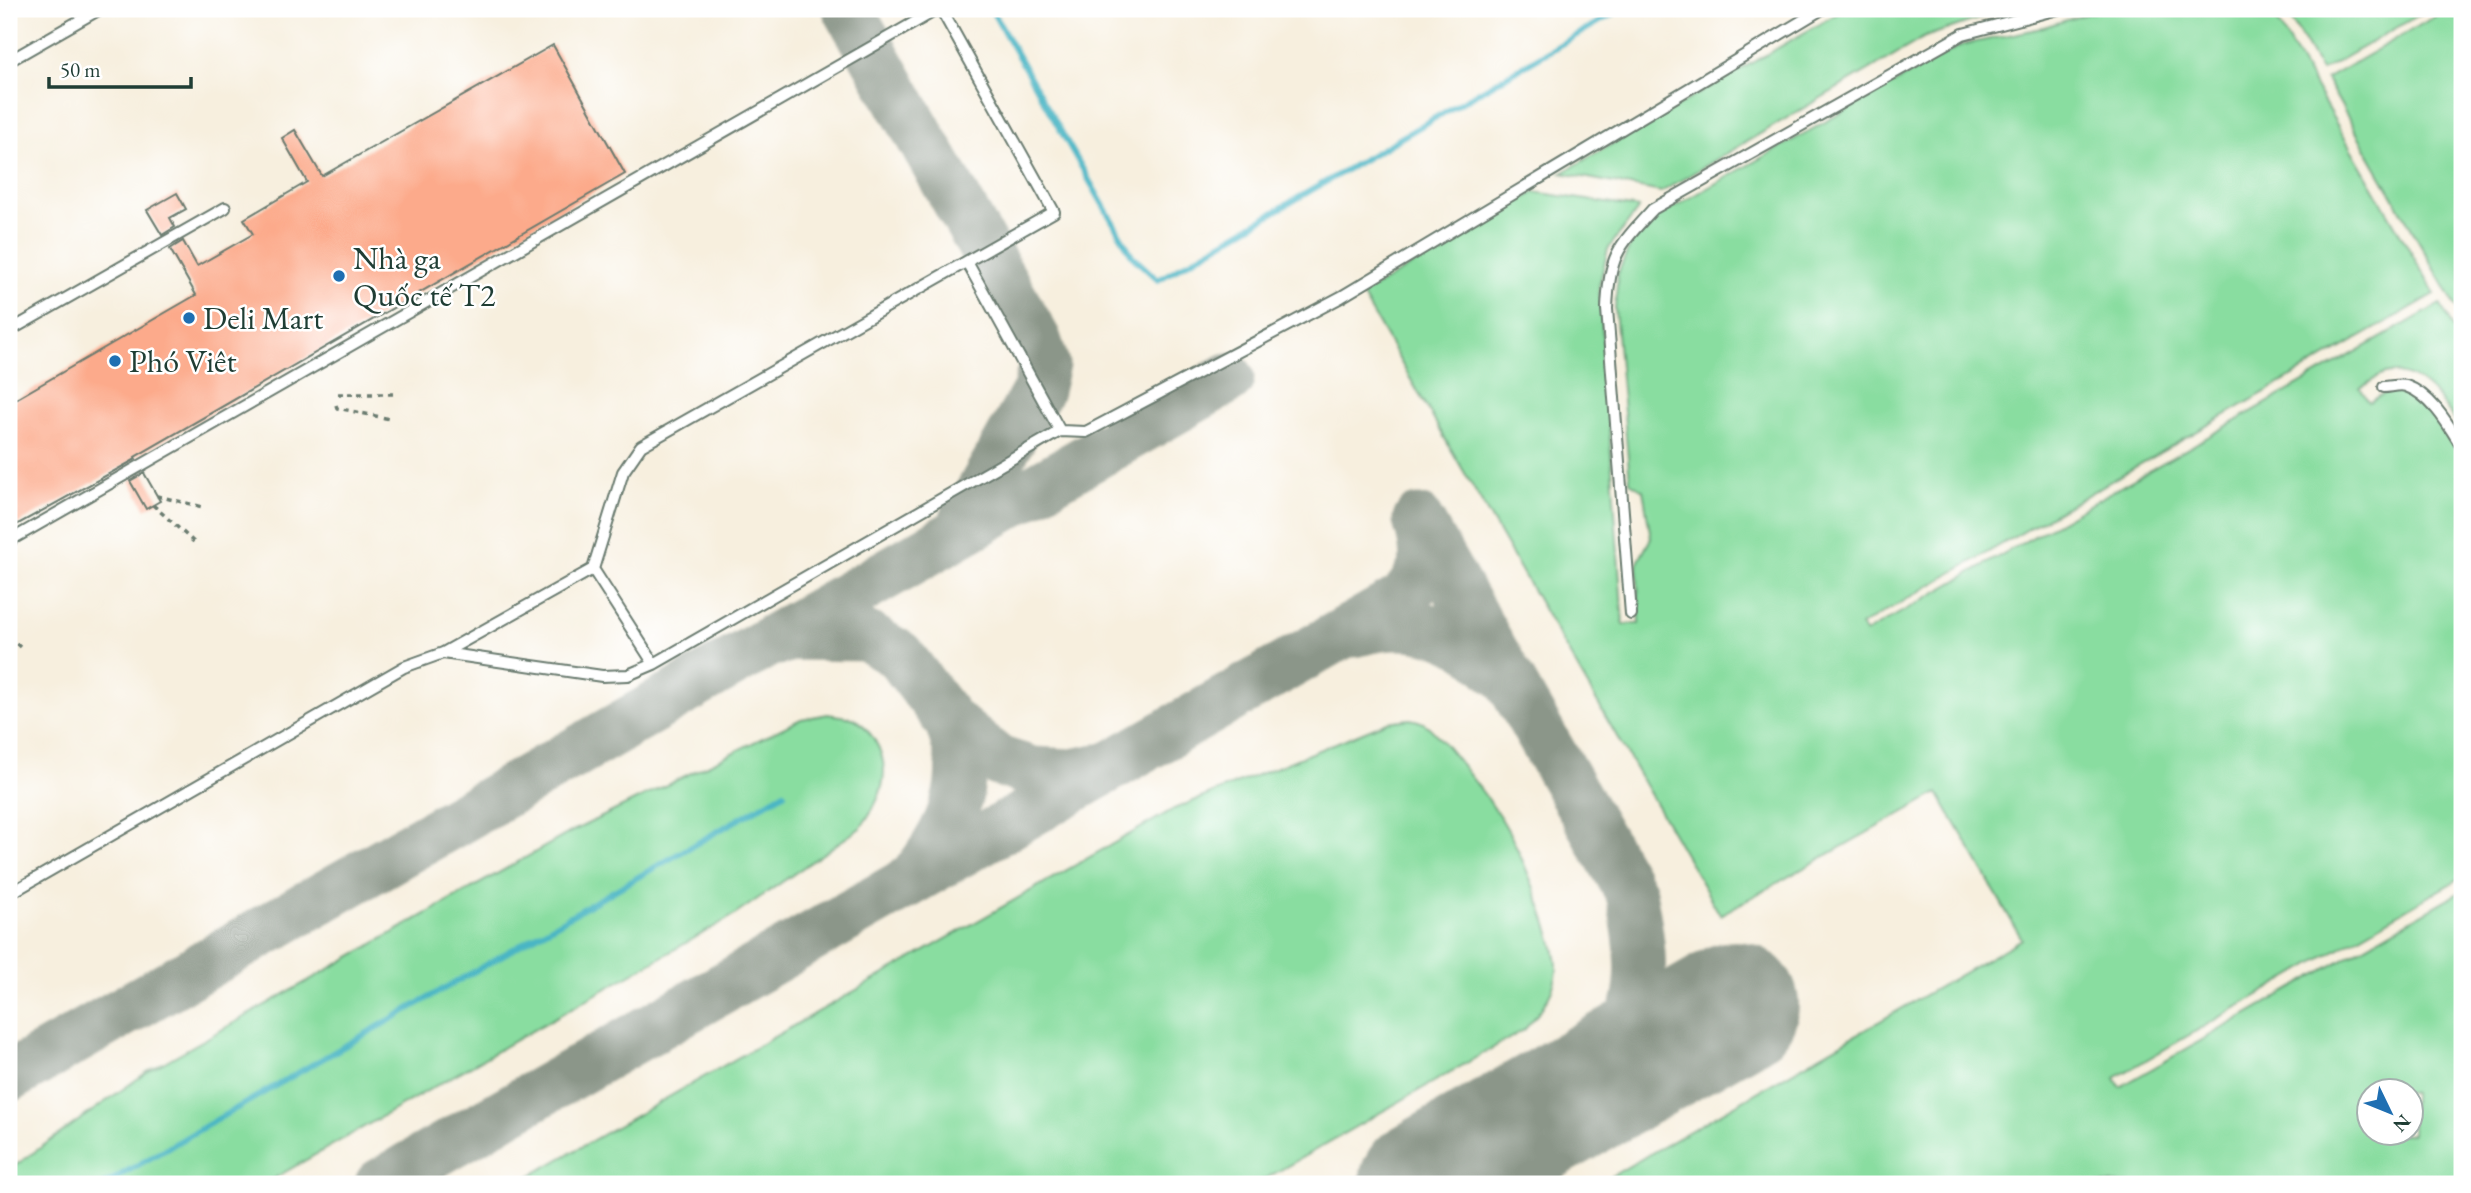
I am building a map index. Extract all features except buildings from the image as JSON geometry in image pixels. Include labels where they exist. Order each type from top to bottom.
[{"type":"lane","points":[[9,61],[100,9]]},
{"type":"lane","points":[[9,541],[940,9],[1054,212],[640,446],[623,472],[593,569],[443,653],[404,667],[9,894]]},
{"type":"lane","points":[[443,653],[602,676],[628,676],[1060,431],[1086,432],[1341,297],[1822,9]]},
{"type":"lane","points":[[1631,614],[1607,309],[1608,272],[1620,244],[1653,209],[1963,34],[1998,22],[2058,9]]},
{"type":"lane","points":[[9,331],[225,208]]},
{"type":"lane","points":[[967,262],[1060,431]]},
{"type":"lane","points":[[2384,387],[2405,386],[2422,397],[2441,413],[2462,447]]},
{"type":"lane","points":[[593,569],[654,663]]},
{"type":"path","points":[[338,394],[398,394]]},
{"type":"path","points":[[336,405],[337,408],[390,419]]},
{"type":"path","points":[[157,496],[203,507]]},
{"type":"path","points":[[153,505],[196,544]]},
{"type":"path","points":[[9,637],[20,647]]},
{"type":"green space","points":[[1845,9],[2007,9],[1925,37],[1661,192],[1562,173]]},
{"type":"green space","points":[[2103,9],[2270,9],[2435,294],[1860,626],[1865,633],[2440,304],[2455,331],[2462,327],[2462,432],[2431,391],[2410,376],[2385,374],[2360,388],[2369,402],[2389,392],[2402,392],[2413,396],[2424,404],[2442,425],[2462,459],[2462,877],[2115,1078],[2120,1087],[2462,891],[2462,1184],[1598,1184],[2022,939],[1938,793],[1720,915],[1362,295],[1535,192],[1639,208],[1608,249],[1599,286],[1623,624],[1640,624],[1637,564],[1651,538],[1643,490],[1630,482],[1615,309],[1618,273],[1631,243],[1656,217],[1962,45],[2037,29]]},
{"type":"green space","points":[[2285,9],[2429,9],[2321,71]]},
{"type":"green space","points":[[2448,9],[2462,9],[2462,317],[2326,79]]},
{"type":"green space","points":[[828,714],[858,721],[870,733],[880,751],[884,774],[874,807],[860,828],[733,916],[264,1184],[9,1184],[9,1170],[147,1072],[571,832],[801,719]]},
{"type":"green space","points":[[1410,719],[1425,724],[1442,741],[1505,825],[1529,875],[1552,940],[1556,957],[1556,979],[1541,1010],[1524,1030],[1256,1184],[516,1184],[1174,809],[1387,722]]},
{"type":"waterway","points":[[991,9],[1133,257],[1158,280],[1621,9]]},
{"type":"waterway","points":[[105,1184],[784,793]]},
{"type":"taxiway","points":[[848,9],[1036,340],[1044,364],[1038,390],[965,519]]},
{"type":"taxiway","points":[[9,1077],[1229,378]]},
{"type":"taxiway","points":[[380,1184],[1403,599],[1422,571],[1424,562],[1424,543],[1418,520]]},
{"type":"taxiway","points":[[1421,525],[1631,893],[1640,955],[1636,1004],[1629,1025],[1616,1047],[1576,1096]]},
{"type":"taxiway","points":[[1355,632],[1395,625],[1432,630],[1467,645],[1497,670]]},
{"type":"taxiway","points":[[779,640],[793,635],[866,636],[899,655],[950,722],[998,761],[1033,772],[1073,774],[1097,769]]},
{"type":"taxiway","points":[[916,875],[942,836],[959,791],[960,759],[950,722]]},
{"type":"runway","points":[[1423,1184],[1735,1005]]},
{"type":"place","name":"Nhà ga Quốc tế T2","points":[[339,276]]},
{"type":"place","name":"Deli Mart","points":[[189,318]]},
{"type":"place","name":"Phó Viêt","points":[[115,361]]}]
